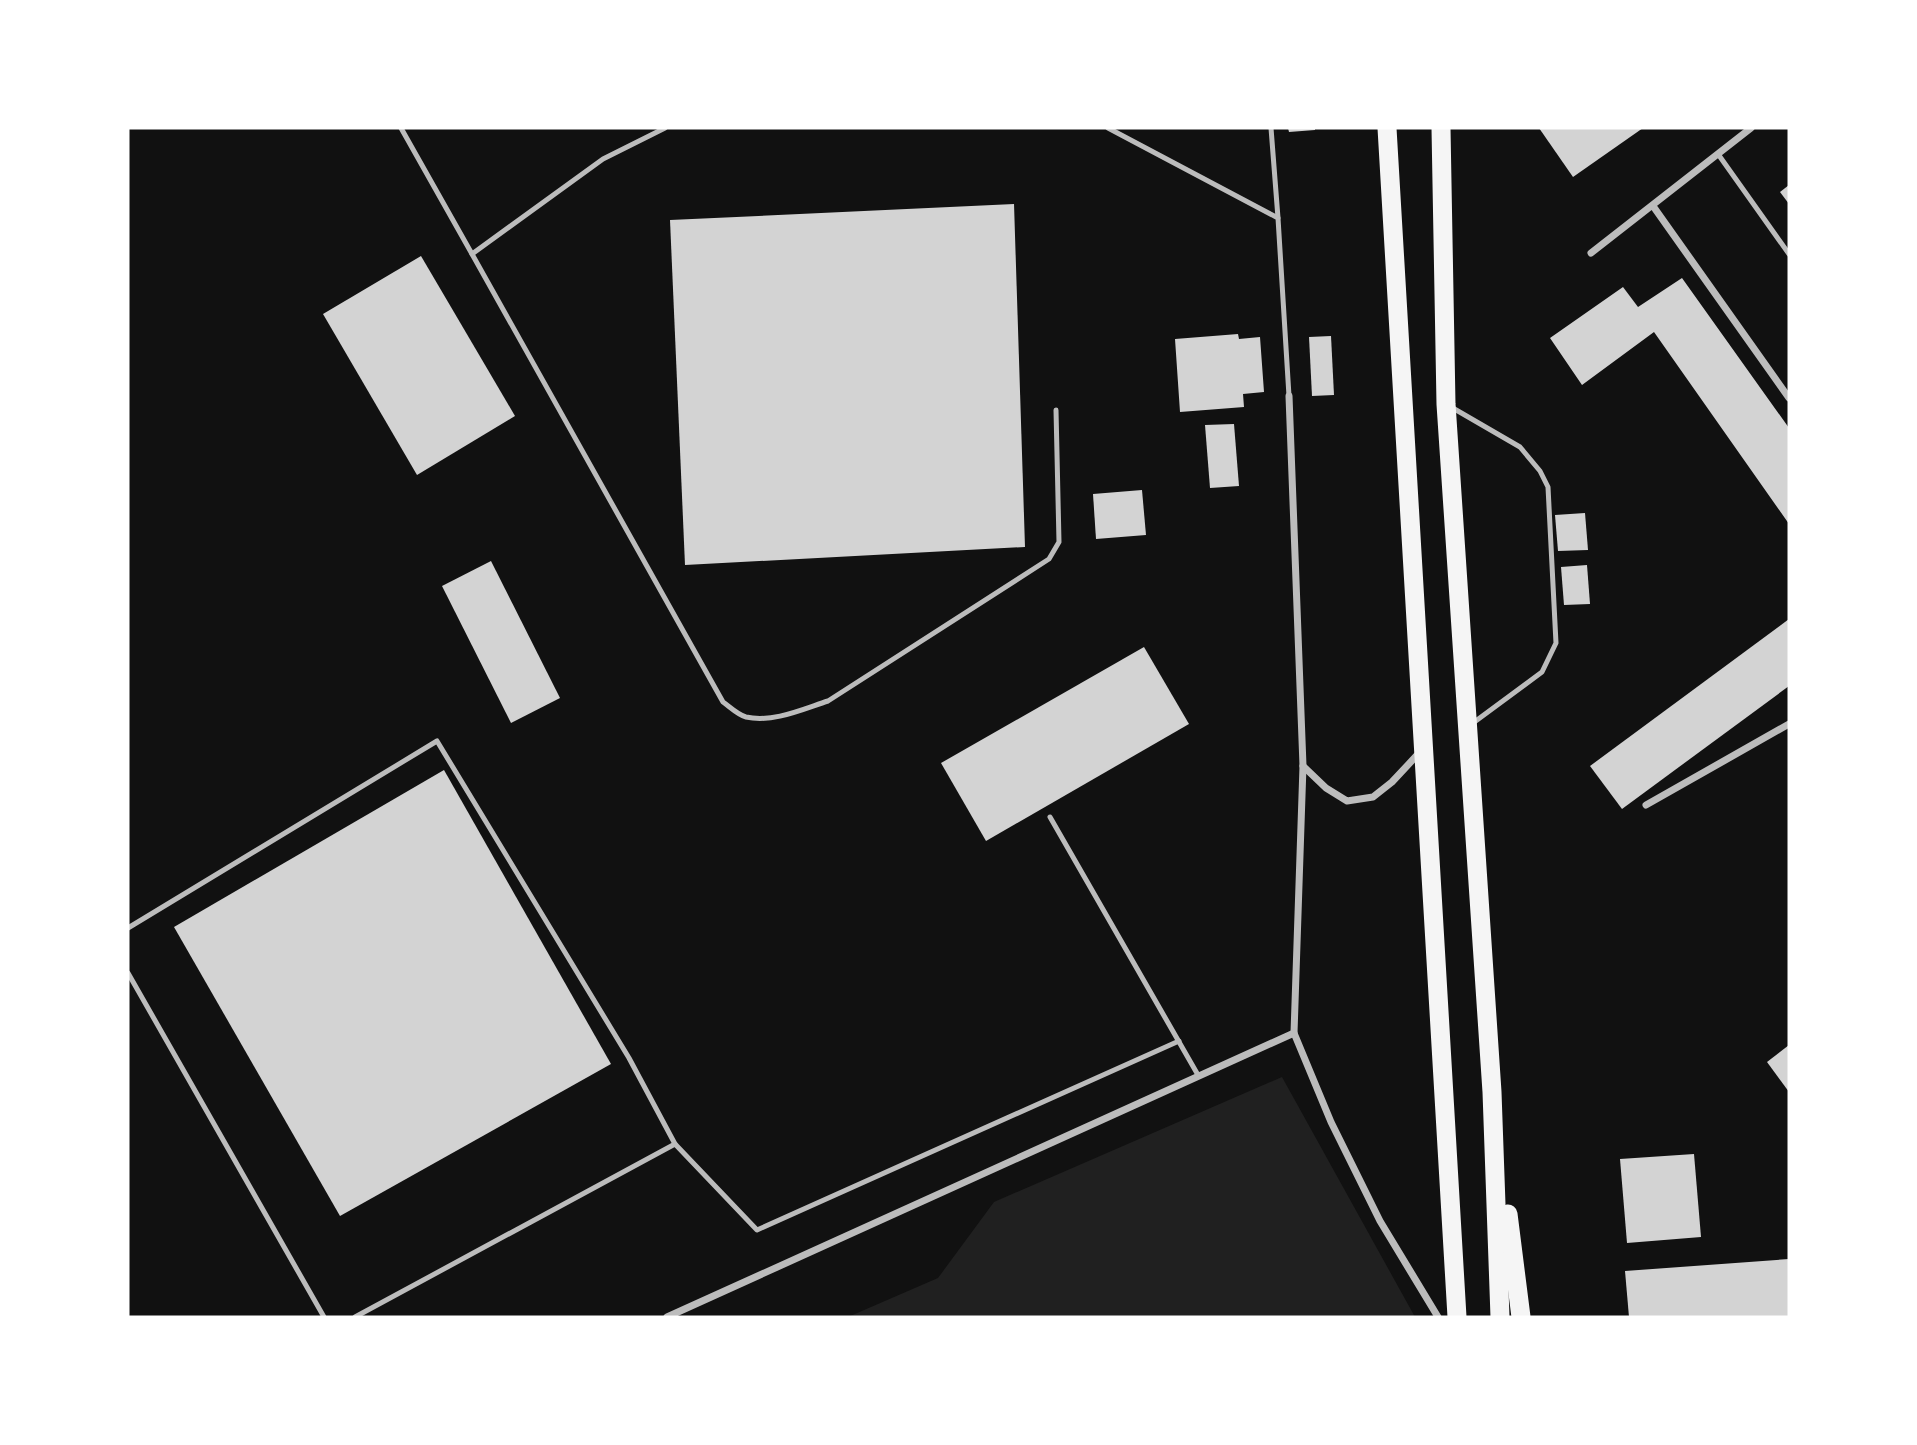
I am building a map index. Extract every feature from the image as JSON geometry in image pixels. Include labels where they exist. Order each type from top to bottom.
[{"type":"highway","points":[[1387,128],[1457,1317]]},
{"type":"highway","points":[[1441,128],[1446,404],[1492,1091],[1500,1317]]},
{"type":"highway","points":[[1492,1091],[1521,1317]]},
{"type":"street","points":[[1591,253],[1751,128]]},
{"type":"street","points":[[1653,206],[1789,398]]},
{"type":"street","points":[[1289,396],[1303,766],[1294,1033],[1331,1122],[1380,1221],[1438,1317]]},
{"type":"street","points":[[1646,805],[1789,724]]},
{"type":"street","points":[[1303,766],[1326,788],[1347,801],[1373,797],[1392,782],[1423,749]]},
{"type":"street","points":[[667,1317],[1294,1033]]},
{"type":"lane","points":[[401,128],[723,702],[743,717],[762,719],[828,701],[1049,559],[1059,542],[1056,410]]},
{"type":"lane","points":[[472,254],[603,159],[665,128]]},
{"type":"lane","points":[[1108,128],[1278,218]]},
{"type":"lane","points":[[1272,128],[1289,396]]},
{"type":"lane","points":[[1718,154],[1789,254]]},
{"type":"lane","points":[[1446,404],[1520,447],[1540,471],[1548,487],[1556,643],[1542,672],[1468,727]]},
{"type":"lane","points":[[128,928],[438,741],[629,1058],[675,1144],[757,1230],[1179,1041]]},
{"type":"lane","points":[[1050,817],[1198,1075]]},
{"type":"lane","points":[[128,972],[324,1317]]},
{"type":"lane","points":[[355,1317],[675,1144]]},
{"type":"shaded area","points":[[1282,1077],[1415,1317],[848,1317],[938,1278],[994,1202]]},
{"type":"building","points":[[1288,128],[1315,128],[1315,130],[1289,132]]},
{"type":"building","points":[[1539,128],[1643,128],[1573,177]]},
{"type":"building","points":[[1789,185],[1789,204],[1780,192]]},
{"type":"building","points":[[1014,204],[1025,547],[685,565],[670,220]]},
{"type":"building","points":[[421,256],[515,416],[417,475],[323,314]]},
{"type":"building","points":[[1682,278],[1789,428],[1789,524],[1654,332],[1582,385],[1550,338],[1623,287],[1638,307]]},
{"type":"building","points":[[1238,334],[1239,339],[1260,337],[1264,392],[1243,394],[1244,407],[1180,412],[1175,339]]},
{"type":"building","points":[[1331,336],[1334,395],[1312,396],[1309,337]]},
{"type":"building","points":[[1234,424],[1239,486],[1210,488],[1205,425]]},
{"type":"building","points":[[1142,490],[1146,535],[1096,539],[1093,494]]},
{"type":"building","points":[[1585,513],[1588,550],[1558,551],[1555,515]]},
{"type":"building","points":[[491,561],[560,698],[511,723],[442,586]]},
{"type":"building","points":[[1587,565],[1590,604],[1564,605],[1561,567]]},
{"type":"building","points":[[1789,619],[1789,686],[1622,809],[1590,766]]},
{"type":"building","points":[[1144,647],[1189,724],[986,841],[941,763]]},
{"type":"building","points":[[444,770],[611,1064],[340,1216],[174,927]]},
{"type":"building","points":[[1789,1045],[1789,1092],[1767,1062]]},
{"type":"building","points":[[1694,1154],[1701,1237],[1627,1243],[1620,1159]]},
{"type":"building","points":[[1789,1259],[1789,1317],[1629,1317],[1625,1271]]}]
